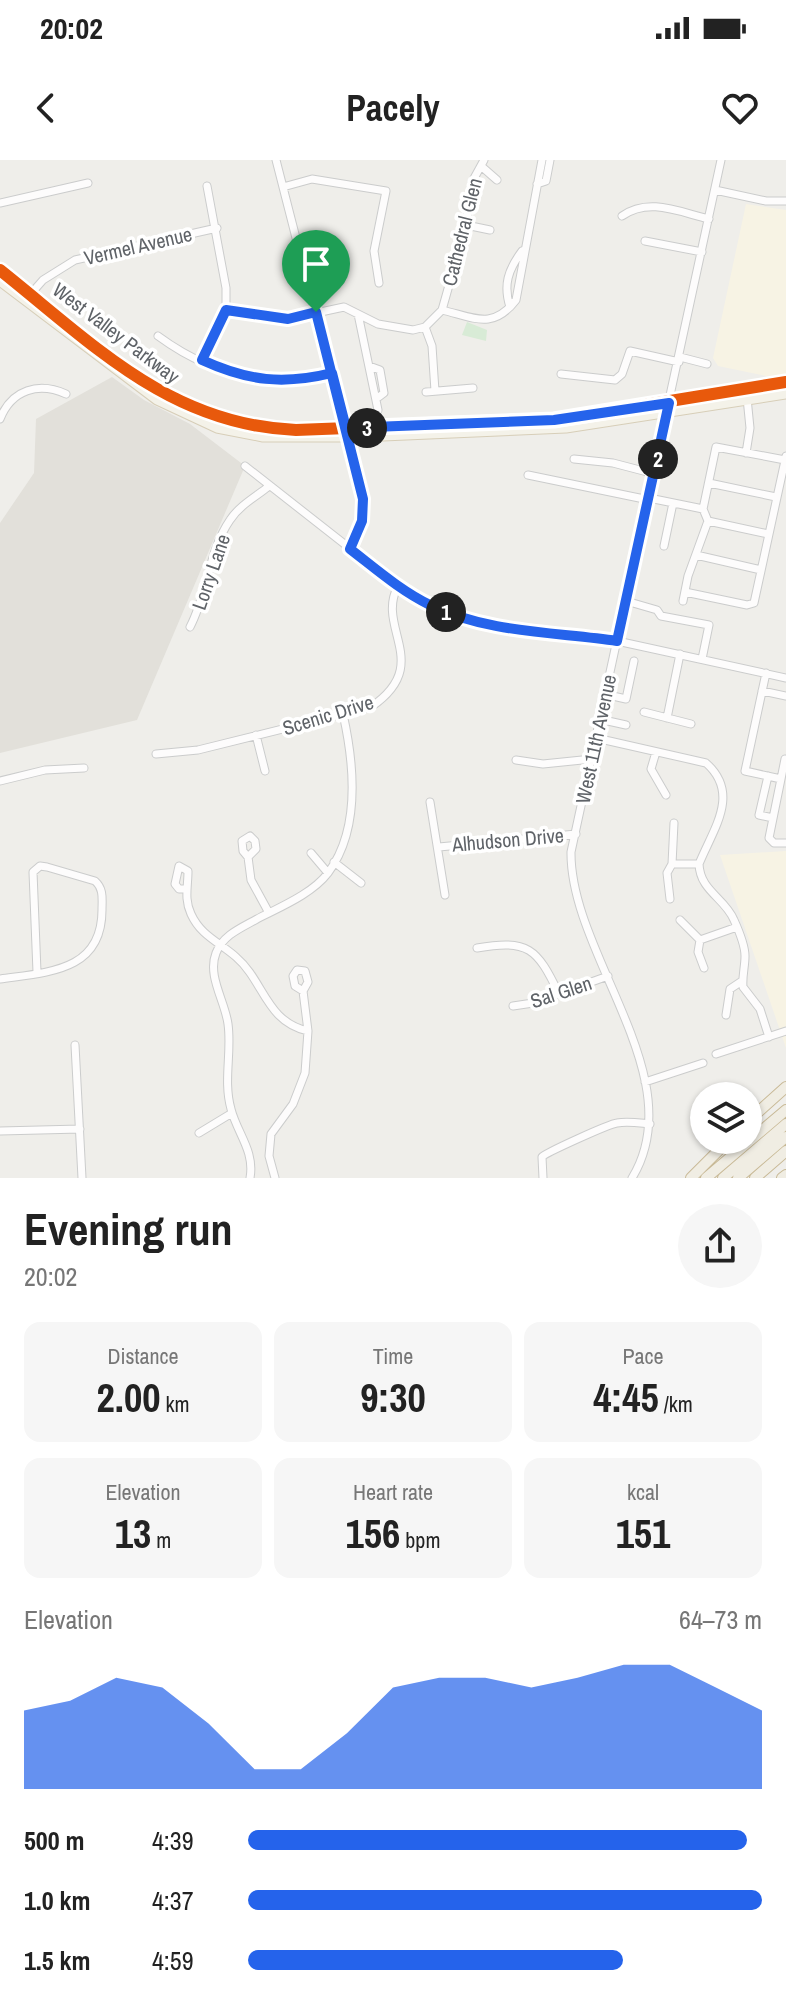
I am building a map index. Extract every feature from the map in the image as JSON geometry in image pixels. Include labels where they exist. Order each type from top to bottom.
[{"type":"highway","points":[[762,1108],[786,1087]]},
{"type":"highway","points":[[706,1178],[786,1110]]},
{"type":"highway","points":[[723,1178],[786,1124]]},
{"type":"highway","points":[[738,1178],[786,1137]]},
{"type":"highway","points":[[755,1178],[786,1151]]},
{"type":"highway","points":[[691,1178],[715,1154]]},
{"type":"main road","name":"West Valley Parkway","points":[[0,270],[138,388],[198,421],[263,437],[554,420],[786,394]]},
{"type":"main road","name":"West Valley Parkway","points":[[0,281],[28,297]]},
{"type":"main road","name":"West Valley Parkway","points":[[668,408],[786,382]]},
{"type":"street","points":[[276,160],[332,373],[363,508],[350,549]]},
{"type":"street","points":[[442,310],[490,320],[501,317],[516,300],[542,160]]},
{"type":"street","points":[[537,184],[546,181],[550,160]]},
{"type":"street","name":"West 11th Avenue","points":[[650,1124],[645,1082],[573,886],[571,852],[721,160]]},
{"type":"street","points":[[482,163],[497,180]]},
{"type":"street","name":"Cathedral Glen","points":[[425,327],[442,310],[466,225],[472,182],[482,163]]},
{"type":"street","points":[[283,187],[312,179],[386,191],[374,251],[379,283]]},
{"type":"street","points":[[0,203],[88,183]]},
{"type":"street","points":[[202,360],[226,310],[224,259],[207,186]]},
{"type":"street","points":[[715,190],[766,201],[786,201]]},
{"type":"street","points":[[622,216],[634,208],[653,205],[709,219]]},
{"type":"street","points":[[466,225],[490,230]]},
{"type":"street","name":"Vermel Avenue","points":[[28,297],[43,280],[75,260],[217,228]]},
{"type":"street","points":[[645,241],[702,252]]},
{"type":"street","points":[[226,310],[288,319],[344,307],[375,323],[399,329],[425,327],[432,346],[435,391]]},
{"type":"street","points":[[358,314],[378,410]]},
{"type":"street","points":[[158,336],[233,374],[277,382],[332,373]]},
{"type":"street","points":[[561,374],[615,380],[622,374],[630,351],[707,364]]},
{"type":"street","points":[[0,419],[11,401],[29,389],[47,387],[66,394]]},
{"type":"street","points":[[426,392],[473,388]]},
{"type":"street","points":[[746,453],[750,428],[747,398]]},
{"type":"street","points":[[685,592],[747,605],[754,603],[785,458],[716,447],[703,509]]},
{"type":"street","points":[[574,459],[613,463],[655,474]]},
{"type":"street","points":[[245,466],[398,586],[431,606],[470,620],[534,632],[617,641],[786,678]]},
{"type":"street","points":[[528,475],[703,509],[708,513],[683,601]]},
{"type":"street","points":[[709,483],[776,497]]},
{"type":"street","name":"Lorry Lane","points":[[190,627],[203,596],[213,556],[229,520],[268,487]]},
{"type":"street","points":[[664,546],[673,503]]},
{"type":"street","points":[[708,521],[768,534]]},
{"type":"street","points":[[696,555],[761,570]]},
{"type":"street","name":"Scenic Drive","points":[[156,754],[198,750],[371,707],[392,690],[398,677],[402,650],[393,599],[398,586]]},
{"type":"street","points":[[626,601],[657,610],[661,616],[709,625],[702,659]]},
{"type":"street","points":[[667,718],[680,654]]},
{"type":"street","points":[[604,694],[626,699],[634,661]]},
{"type":"street","points":[[766,673],[745,771],[781,779]]},
{"type":"street","points":[[762,691],[786,696]]},
{"type":"street","points":[[644,712],[691,724]]},
{"type":"street","points":[[250,1178],[251,1159],[232,1113],[228,1088],[228,1021],[214,972],[219,947],[229,935],[307,890],[328,873],[334,862],[347,828],[353,770],[343,714]]},
{"type":"street","points":[[599,719],[626,725]]},
{"type":"street","points":[[256,735],[265,771]]},
{"type":"street","points":[[596,738],[706,763],[722,783],[725,794],[721,815],[699,864],[705,888],[731,913],[737,927],[745,953],[742,981],[747,994],[760,1009],[769,1037]]},
{"type":"street","points":[[656,752],[651,769],[666,795]]},
{"type":"street","points":[[516,760],[543,764],[592,759]]},
{"type":"street","points":[[785,759],[769,838],[774,843],[786,843]]},
{"type":"street","points":[[0,781],[45,770],[84,768]]},
{"type":"street","points":[[768,776],[759,815],[773,818]]},
{"type":"street","points":[[430,802],[445,895]]},
{"type":"street","points":[[670,899],[667,873],[672,864],[674,823]]},
{"type":"street","name":"Alhudson Drive","points":[[439,847],[576,834]]},
{"type":"street","points":[[311,853],[328,873]]},
{"type":"street","points":[[248,857],[251,880],[269,913]]},
{"type":"street","points":[[334,862],[361,883]]},
{"type":"street","points":[[672,864],[699,864]]},
{"type":"street","points":[[0,979],[37,972],[80,961],[91,952],[102,929],[102,890],[95,881],[47,867],[40,866],[33,872],[37,972]]},
{"type":"street","points":[[185,889],[192,917],[219,947],[241,963],[276,1016],[308,1031]]},
{"type":"street","points":[[680,920],[700,940]]},
{"type":"street","points":[[700,940],[737,927]]},
{"type":"street","points":[[700,940],[698,952],[704,968]]},
{"type":"street","points":[[477,948],[512,943],[529,948],[542,960],[559,994]]},
{"type":"street","name":"Sal Glen","points":[[513,1006],[559,994],[608,976]]},
{"type":"street","points":[[726,1015],[730,989],[742,981]]},
{"type":"street","points":[[275,1178],[269,1156],[271,1134],[293,1104],[305,1073],[308,1031],[303,991]]},
{"type":"street","points":[[716,1054],[786,1031]]},
{"type":"street","points":[[75,1045],[82,1178]]},
{"type":"street","points":[[645,1082],[703,1063]]},
{"type":"street","points":[[199,1133],[232,1113]]},
{"type":"street","points":[[543,1178],[542,1157],[548,1150],[576,1142],[611,1124],[650,1124],[645,1152],[632,1178]]},
{"type":"street","points":[[0,1131],[80,1129]]},
{"type":"street","points":[[251,1159],[269,1156]]},
{"type":"shaded area","points":[[746,204],[786,210],[786,375],[766,376],[718,366],[713,358]]},
{"type":"shaded area","points":[[112,377],[144,400],[190,424],[245,466],[137,720],[0,753],[0,523],[34,473],[36,419]]},
{"type":"shaded area","points":[[786,851],[786,1048],[720,855]]},
{"type":"green space","points":[[467,322],[487,330],[486,341],[462,335]]},
{"type":"cycle path","points":[[0,270],[101,352],[136,376],[171,397],[251,425],[296,430],[554,420],[786,382]]},
{"type":"route","points":[[316,312],[288,319],[226,310],[202,360],[255,380],[301,381],[332,373],[346,428],[356,429],[554,420],[669,403],[617,641],[534,632],[450,614],[398,586],[350,549],[362,521],[363,499],[346,428],[332,373],[316,312]]}]
